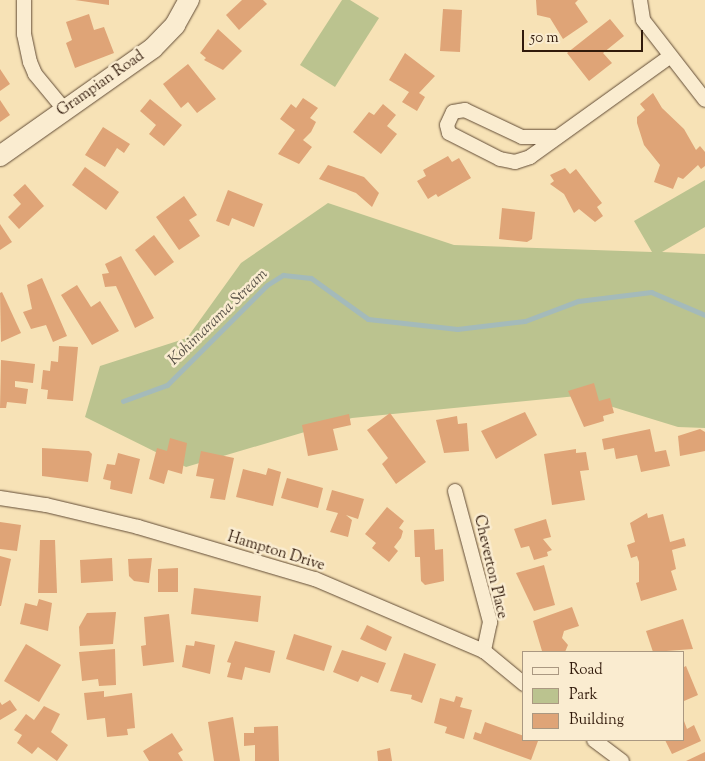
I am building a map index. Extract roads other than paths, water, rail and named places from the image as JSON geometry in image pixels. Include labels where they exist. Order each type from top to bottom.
[{"type":"street","points":[[24,0],[24,34],[30,62],[36,74],[64,109]]},
{"type":"street","name":"Grampian Road","points":[[0,156],[153,48],[175,25],[189,0]]},
{"type":"street","points":[[640,0],[643,20],[669,56],[705,100]]},
{"type":"street","points":[[557,137],[522,137],[465,110],[454,112],[447,125],[449,133],[500,159],[515,162],[530,157],[669,56]]},
{"type":"street","name":"Cheverton Place","points":[[455,491],[490,622],[484,651]]},
{"type":"street","name":"Hampton Drive","points":[[0,498],[46,504],[138,528],[315,579],[484,651],[522,682]]},
{"type":"street","points":[[595,741],[622,761]]},
{"type":"waterway","name":"Kohimarama Stream","points":[[123,401],[167,385],[267,285],[283,275],[311,278],[368,319],[457,329],[525,321],[578,301],[651,292],[705,315]]}]
